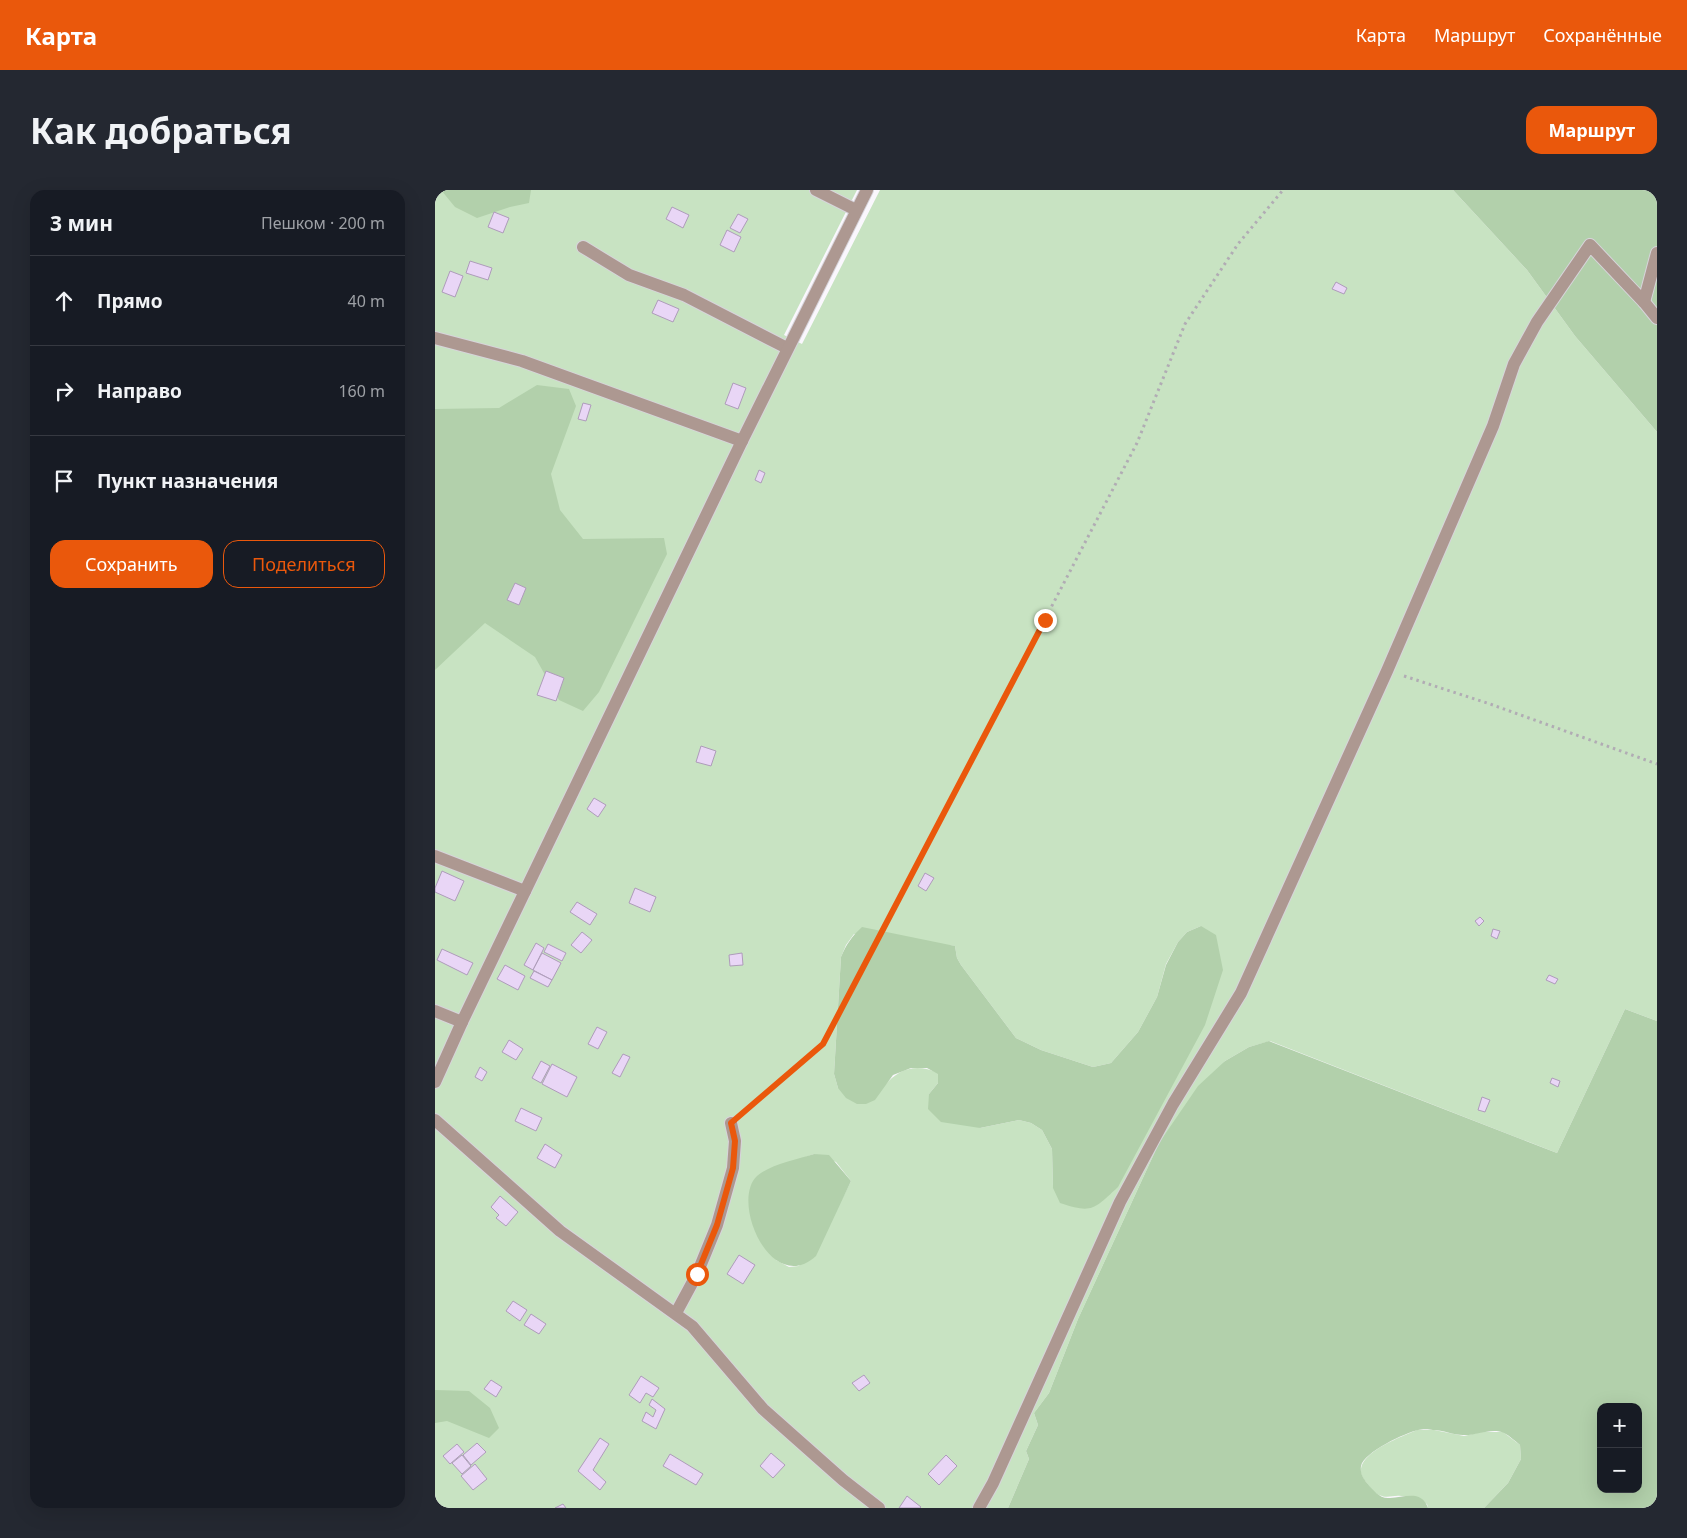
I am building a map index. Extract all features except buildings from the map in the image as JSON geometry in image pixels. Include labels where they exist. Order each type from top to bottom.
[{"type":"lane","points":[[816,190],[856,210]]},
{"type":"lane","points":[[435,1082],[741,441],[867,190]]},
{"type":"lane","points":[[979,1508],[993,1483],[1120,1202],[1173,1104],[1241,992],[1387,670],[1493,426],[1514,364],[1537,322],[1590,245],[1657,318]]},
{"type":"lane","points":[[583,247],[629,275],[684,295],[787,348]]},
{"type":"lane","points":[[1644,302],[1657,253]]},
{"type":"lane","points":[[435,338],[521,361],[741,441]]},
{"type":"lane","points":[[435,856],[525,891]]},
{"type":"lane","points":[[435,1011],[462,1022]]},
{"type":"lane","points":[[435,1120],[560,1231],[692,1326],[763,1409],[843,1480],[879,1508]]},
{"type":"lane","points":[[676,1313],[697,1274],[719,1215],[733,1168],[735,1141],[731,1123]]},
{"type":"path","points":[[731,1123],[823,1044],[1137,443],[1185,324],[1238,244],[1283,190]]},
{"type":"path","points":[[1387,670],[1490,704],[1657,764]]},
{"type":"green space","points":[[435,190],[857,190],[784,335],[802,344],[880,190],[1453,190],[1527,270],[1575,336],[1657,432],[1657,1021],[1625,1009],[1557,1153],[1270,1041],[1249,1047],[1225,1061],[1159,1143],[1078,1319],[1049,1393],[1034,1413],[1038,1425],[1026,1451],[1029,1459],[1008,1508],[435,1508]],"holes":[[[1201,926],[1053,1188],[1052,1149],[1042,1130],[1031,1123],[1019,1120],[980,1128],[929,1094],[938,1083],[938,1073],[923,1068],[909,1069],[896,1075],[884,1086],[838,1088],[834,1074],[841,957],[846,945],[854,934],[955,946],[957,958],[961,965],[1016,1038],[1041,1050],[1093,1067],[1111,1063],[1138,1032],[1157,997],[1166,964],[1178,942],[1187,932]],[[814,1154],[836,1162],[851,1181],[842,1199],[799,1266],[789,1267],[776,1260],[766,1171]]]},
{"type":"green space","points":[[441,190],[531,190],[529,203],[477,218],[455,207]]},
{"type":"green space","points":[[1453,190],[1657,190],[1657,432],[1575,336],[1527,270]]},
{"type":"green space","points":[[537,385],[569,389],[576,406],[551,474],[560,510],[583,539],[664,538],[667,554],[599,692],[583,711],[559,700],[535,657],[485,623],[435,670],[435,409],[499,408]]},
{"type":"green space","points":[[1201,926],[1216,935],[1223,970],[1205,1025],[1118,1187],[1098,1205],[1087,1209],[1060,1203],[1053,1188],[1052,1149],[1042,1130],[1031,1123],[1019,1120],[980,1128],[941,1122],[928,1109],[929,1094],[938,1083],[938,1074],[927,1068],[911,1068],[893,1075],[875,1100],[866,1104],[857,1104],[846,1098],[838,1088],[834,1074],[841,957],[850,941],[862,927],[955,946],[957,958],[961,965],[1016,1038],[1041,1050],[1093,1067],[1111,1063],[1138,1032],[1157,997],[1166,965],[1178,942],[1187,932]]},
{"type":"green space","points":[[1625,1009],[1657,1021],[1657,1508],[1484,1508],[1508,1483],[1521,1459],[1520,1445],[1499,1431],[1463,1435],[1426,1429],[1412,1432],[1377,1449],[1364,1461],[1361,1466],[1361,1473],[1379,1495],[1385,1498],[1416,1496],[1425,1502],[1428,1508],[1008,1508],[1029,1459],[1026,1451],[1038,1425],[1034,1413],[1049,1393],[1078,1319],[1159,1143],[1198,1086],[1225,1061],[1249,1047],[1269,1041],[1557,1153]]},
{"type":"green space","points":[[814,1154],[829,1155],[851,1181],[816,1256],[799,1265],[784,1264],[770,1255],[759,1241],[752,1223],[749,1205],[750,1188],[757,1176],[762,1172]]},
{"type":"green space","points":[[435,1390],[469,1391],[490,1408],[499,1428],[489,1438],[447,1421],[435,1423]]},
{"type":"green space","points":[[1417,1430],[1434,1430],[1464,1436],[1481,1432],[1503,1432],[1520,1445],[1521,1459],[1508,1483],[1484,1508],[1428,1508],[1427,1504],[1407,1497],[1385,1497],[1377,1494],[1361,1473],[1362,1464],[1377,1449]]},
{"type":"route","points":[[697,1274],[717,1225],[733,1168],[735,1141],[731,1123],[823,1044],[1045,620]]}]
